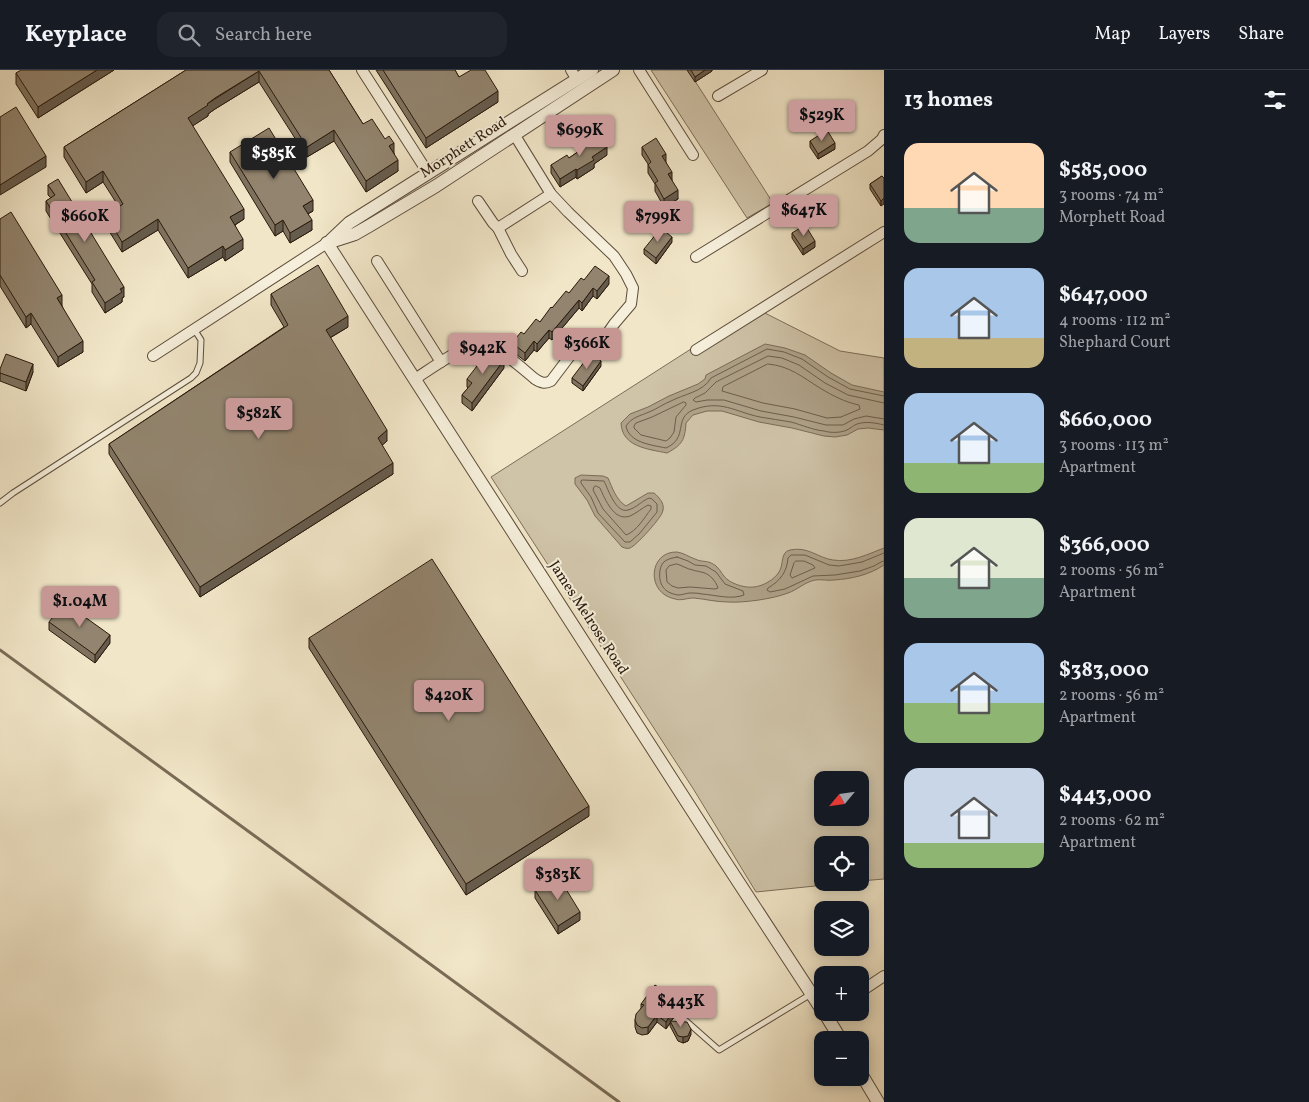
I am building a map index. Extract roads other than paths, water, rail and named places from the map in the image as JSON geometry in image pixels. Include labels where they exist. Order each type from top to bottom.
[{"type":"street","points":[[362,70],[436,186]]},
{"type":"street","name":"Morphett Road","points":[[153,356],[327,243],[349,223],[592,70]]},
{"type":"street","name":"Morphett Road","points":[[327,243],[355,234],[436,186],[514,134],[577,80],[614,70]]},
{"type":"street","points":[[639,70],[693,155]]},
{"type":"street","points":[[718,96],[762,70]]},
{"type":"street","points":[[514,134],[551,194],[614,256],[633,288],[630,304],[600,344]]},
{"type":"street","points":[[696,257],[868,151],[884,135]]},
{"type":"street","points":[[498,228],[551,194]]},
{"type":"street","points":[[478,201],[498,228],[522,271]]},
{"type":"street","points":[[696,350],[884,232]]},
{"type":"street","name":"James Melrose Road","points":[[327,243],[814,997]]},
{"type":"street","points":[[377,261],[441,362]]},
{"type":"street","points":[[415,379],[472,345],[481,343],[494,347],[535,380],[546,383],[552,381],[585,336]]},
{"type":"street","points":[[869,986],[884,976]]},
{"type":"street","points":[[868,1086],[878,1102]]},
{"type":"lane","points":[[0,503],[196,373],[200,363],[201,340],[194,329]]},
{"type":"lane","points":[[668,1005],[719,1050],[812,994]]},
{"type":"water","points":[[765,344],[805,355],[852,385],[884,392],[884,430],[858,429],[847,435],[824,436],[759,422],[722,411],[707,411],[693,415],[686,423],[682,441],[667,453],[637,446],[622,431],[621,423],[630,414],[698,384],[705,379],[706,375]]},
{"type":"water","points":[[581,475],[608,478],[617,497],[626,506],[648,493],[654,493],[663,504],[662,513],[648,532],[633,546],[630,548],[622,547],[595,516],[587,500],[575,484],[575,478]]},
{"type":"water","points":[[884,548],[884,565],[860,576],[847,579],[815,580],[788,593],[758,600],[719,602],[694,598],[677,600],[665,595],[655,581],[656,565],[668,553],[682,553],[710,563],[716,566],[731,582],[751,587],[765,584],[774,578],[780,569],[783,556],[790,550],[808,551],[828,559],[840,561],[859,557]]},
{"type":"waterway","points":[[0,650],[619,1102]]}]
